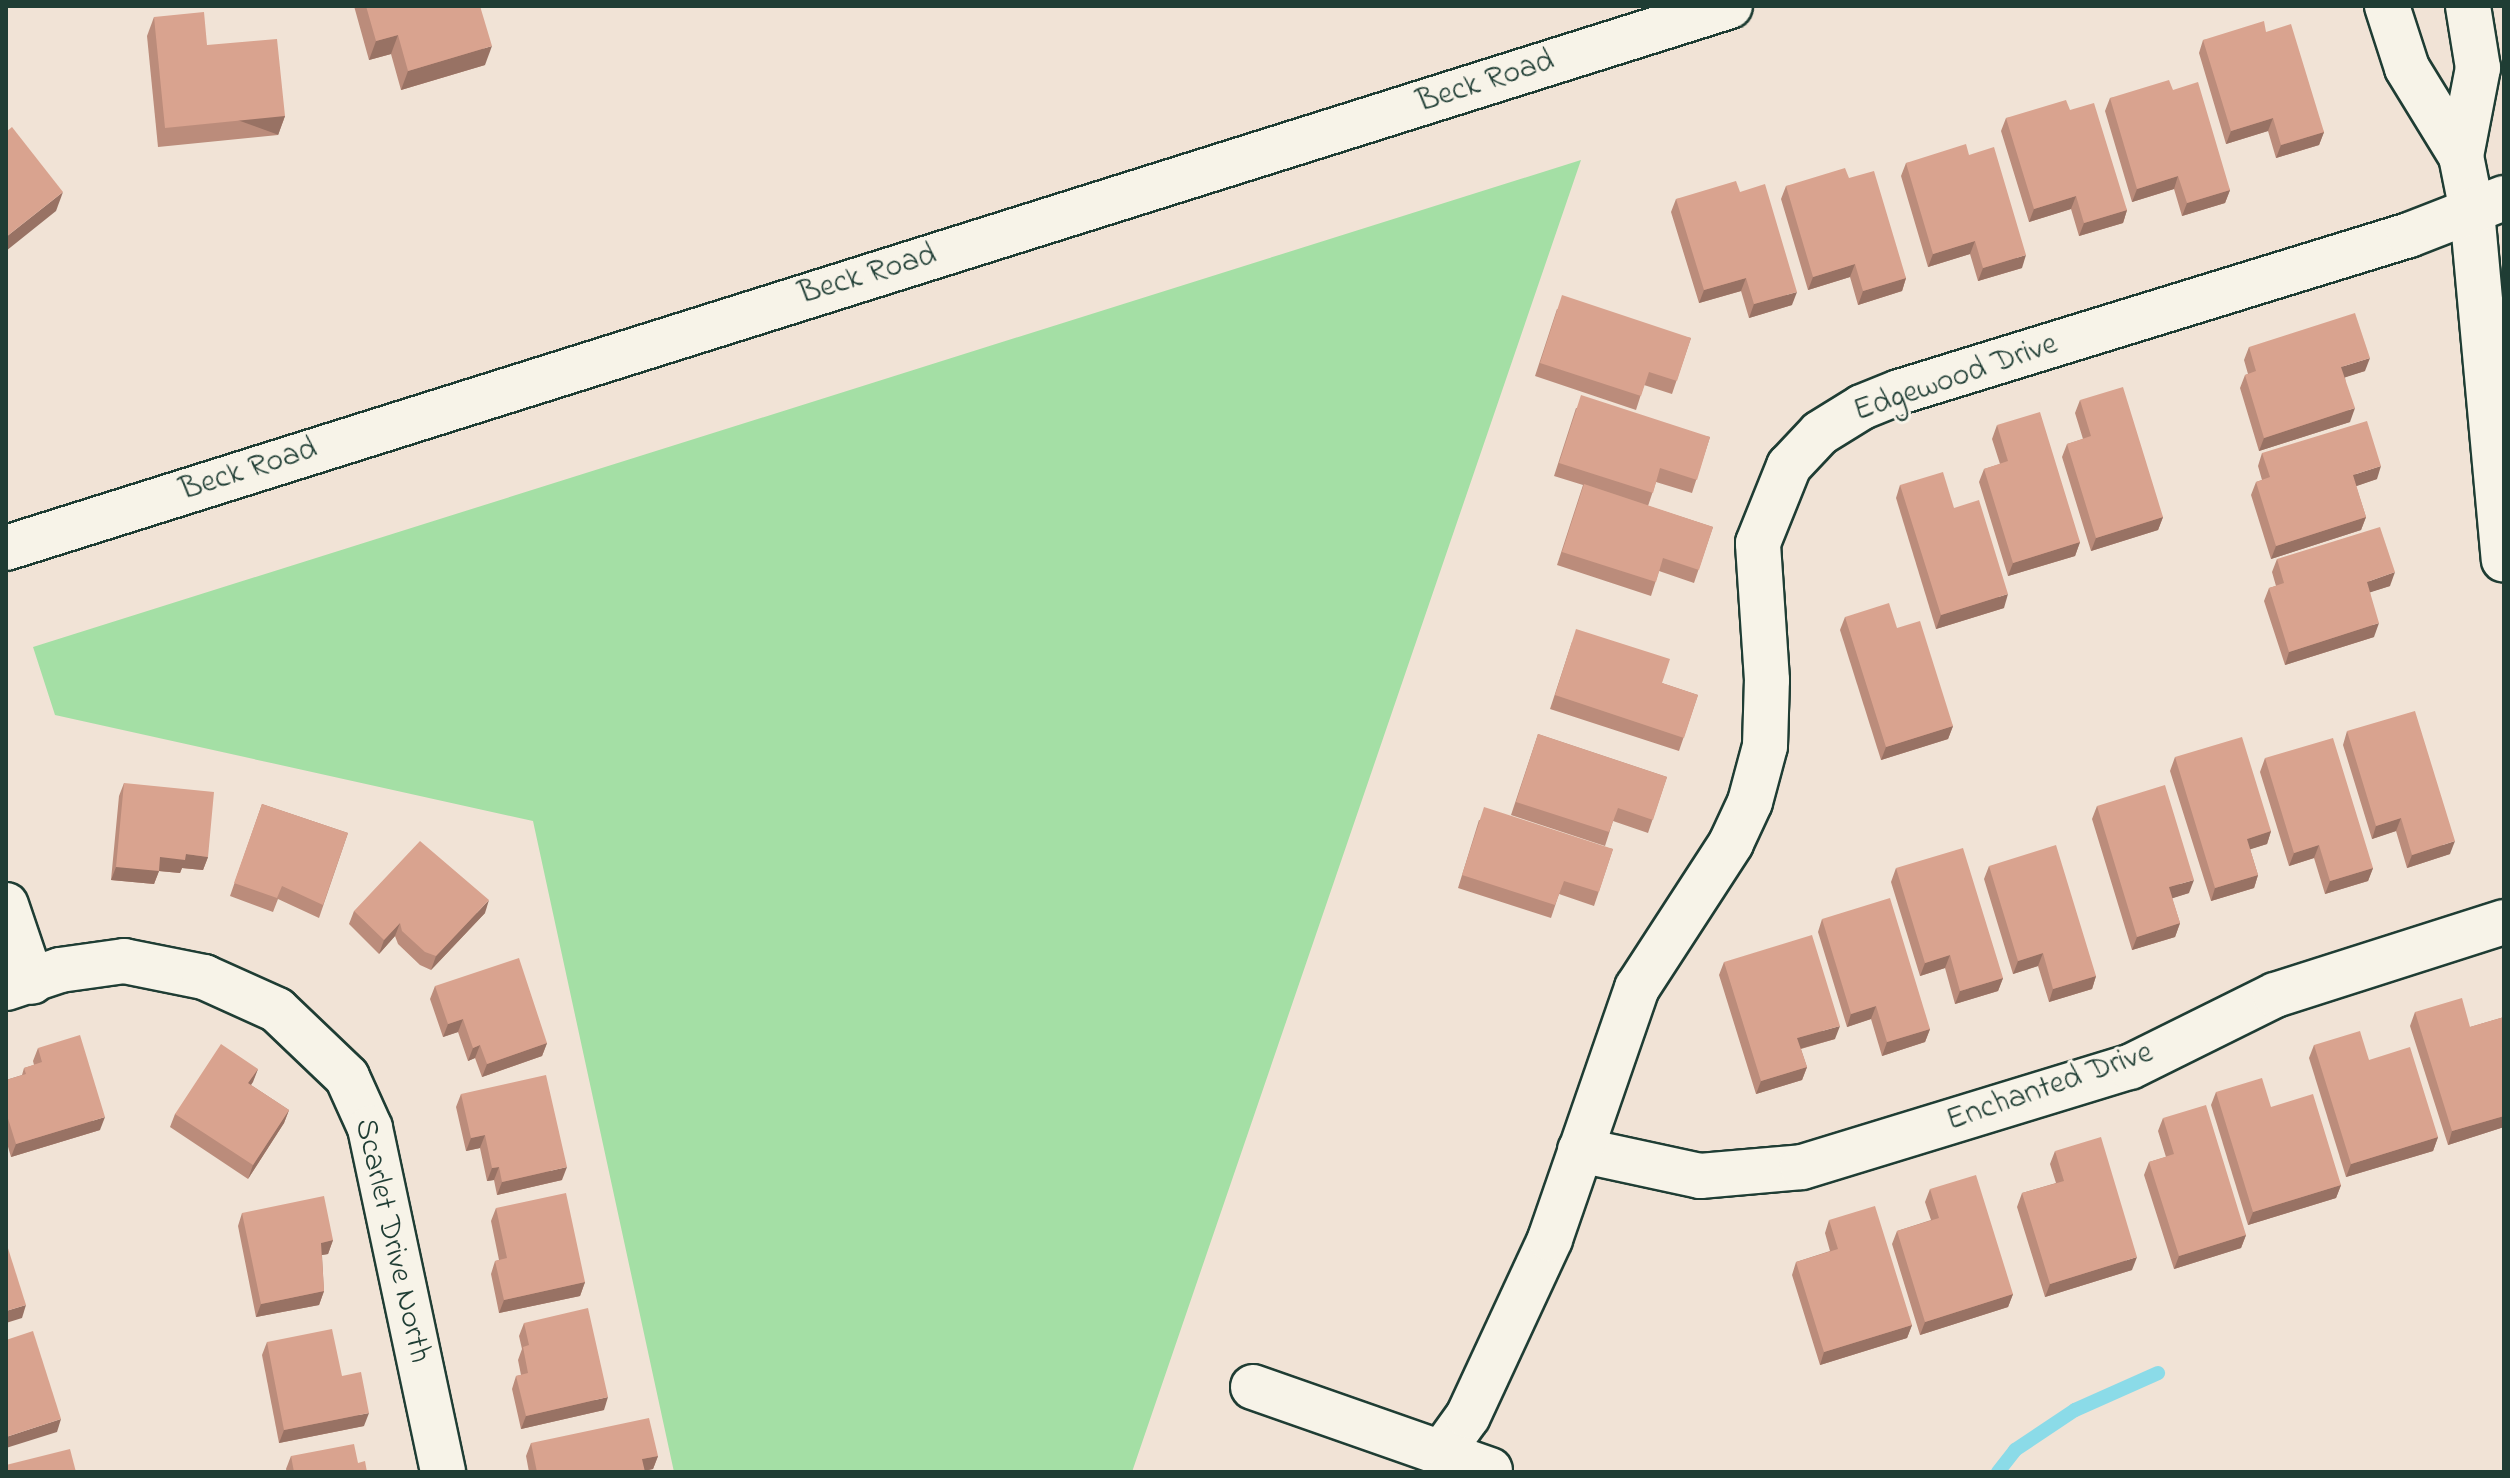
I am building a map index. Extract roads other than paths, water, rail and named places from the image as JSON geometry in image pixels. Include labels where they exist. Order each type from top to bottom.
[{"type":"street","name":"Beck Road","points":[[6,548],[1730,6]]},
{"type":"street","points":[[2387,6],[2407,68],[2488,204],[2504,560]]},
{"type":"street","points":[[2461,156],[2478,68],[2468,6]]},
{"type":"street","name":"Edgewood Drive","points":[[1442,1452],[1468,1416],[1550,1239],[1637,988],[1731,843],[1750,802],[1765,746],[1767,680],[1758,543],[1789,466],[1820,433],[1862,407],[1899,392],[2409,235],[2488,204]]},
{"type":"street","points":[[6,905],[19,985]]},
{"type":"street","name":"Enchanted Drive","points":[[1580,1150],[1700,1176],[1802,1167],[2130,1067],[2275,995],[2504,922]]},
{"type":"street","name":"Scarlet Drive North","points":[[19,985],[60,970],[124,961],[204,977],[277,1010],[347,1077],[370,1128],[443,1472]]},
{"type":"street","points":[[1253,1387],[1490,1470]]},
{"type":"waterway","points":[[1998,1472],[2015,1450],[2075,1410],[2158,1373]]}]
